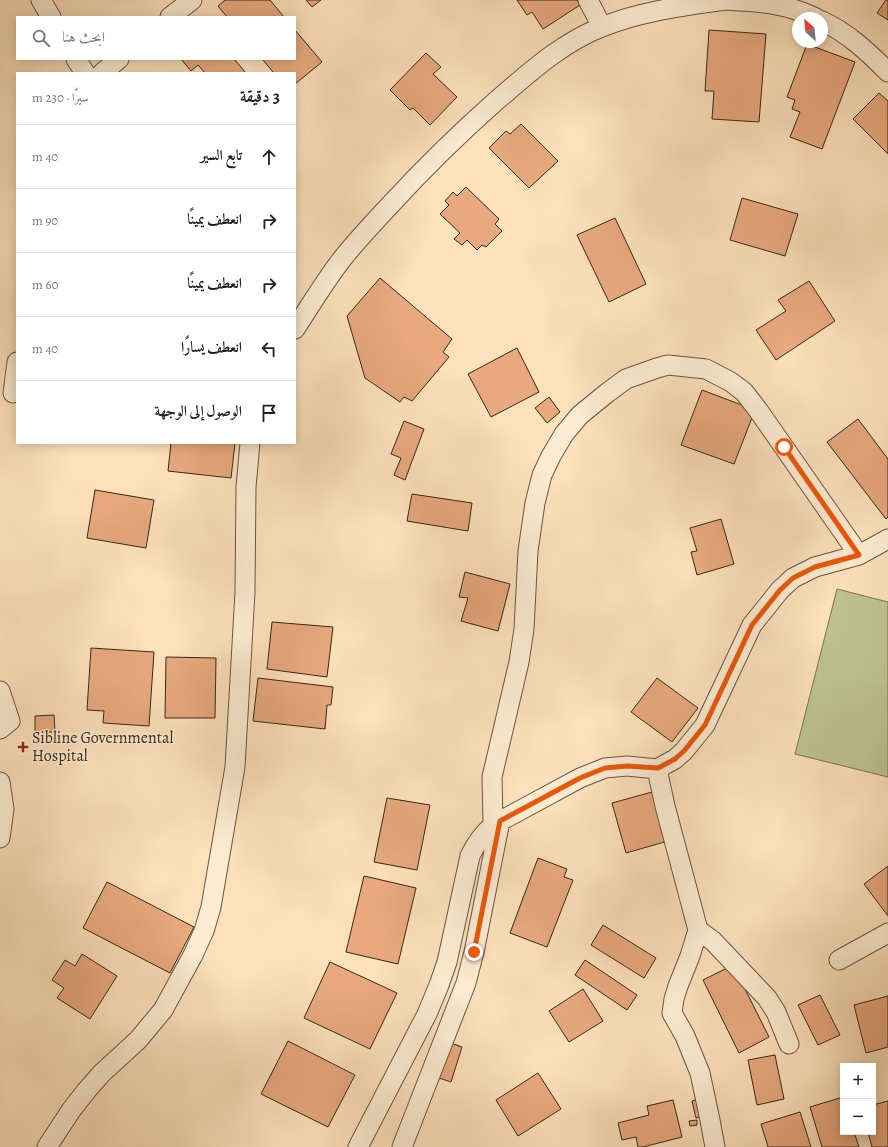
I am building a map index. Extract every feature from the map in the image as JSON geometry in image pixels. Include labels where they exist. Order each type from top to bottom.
[{"type":"street","points":[[41,0],[50,16]]},
{"type":"street","points":[[171,16],[192,0]]},
{"type":"street","points":[[588,0],[602,27]]},
{"type":"street","points":[[296,328],[342,259],[418,174],[478,117],[540,63],[570,43],[602,27],[642,15],[726,0],[771,3],[804,12]]},
{"type":"street","points":[[828,24],[865,48],[888,72]]},
{"type":"street","points":[[77,60],[83,72]]},
{"type":"street","points":[[103,72],[118,60]]},
{"type":"street","points":[[402,1147],[466,983],[474,952],[497,823],[492,777],[519,662],[524,629],[528,551],[535,503],[542,475],[564,434],[580,415],[626,379],[668,365],[706,369],[731,382],[744,392],[859,555]]},
{"type":"street","points":[[10,392],[16,366]]},
{"type":"street","points":[[47,1147],[72,1109],[87,1090],[102,1073],[138,1040],[163,1010],[193,955],[204,931],[211,908],[235,767],[244,592],[246,487],[250,444]]},
{"type":"street","points":[[358,1147],[433,1000],[447,962],[470,856],[474,846],[482,835],[497,823],[580,778],[605,768],[627,766],[658,768],[675,759],[684,751],[705,725],[752,625],[780,590],[793,578],[815,567],[859,555],[888,539]]},
{"type":"street","points":[[0,692],[10,721],[0,729]]},
{"type":"street","points":[[658,768],[665,806],[698,930],[676,993],[672,1012],[685,1036],[700,1073],[715,1147]]},
{"type":"street","points":[[0,782],[4,810],[0,838]]},
{"type":"street","points":[[698,930],[713,941],[767,998],[776,1012],[789,1044]]},
{"type":"street","points":[[839,960],[888,933]]},
{"type":"green space","points":[[837,589],[888,602],[888,777],[795,754]]},
{"type":"building","points":[[225,0],[270,0],[283,16],[226,16],[218,6]]},
{"type":"building","points":[[306,0],[321,0],[312,7]]},
{"type":"building","points":[[517,0],[577,0],[580,5],[543,29],[532,12],[527,15]]},
{"type":"building","points":[[886,0],[888,0],[888,20],[877,13]]},
{"type":"building","points":[[709,30],[766,34],[759,122],[712,119],[714,91],[705,91]]},
{"type":"building","points":[[296,31],[322,62],[296,83],[296,72],[273,72],[263,60],[296,60]]},
{"type":"building","points":[[805,48],[818,48],[855,62],[822,149],[790,137],[800,112],[792,109],[795,100],[787,97]]},
{"type":"building","points":[[426,53],[441,67],[433,74],[457,97],[430,125],[413,108],[410,110],[390,90]]},
{"type":"building","points":[[182,60],[235,60],[245,72],[204,72],[198,65],[191,71]]},
{"type":"building","points":[[879,93],[888,101],[888,154],[853,119]]},
{"type":"building","points":[[521,124],[558,161],[529,188],[489,148],[506,131],[510,134]]},
{"type":"building","points":[[466,187],[499,219],[495,224],[502,231],[486,247],[482,245],[477,250],[467,240],[462,245],[454,239],[460,233],[440,214],[449,205],[445,201],[453,192],[457,196]]},
{"type":"building","points":[[742,198],[798,214],[785,256],[730,240]]},
{"type":"building","points":[[615,218],[646,284],[609,302],[577,235]]},
{"type":"building","points":[[380,278],[452,339],[443,352],[449,357],[412,401],[404,397],[400,402],[365,378],[347,316]]},
{"type":"building","points":[[809,281],[835,321],[776,360],[756,330],[786,311],[778,300]]},
{"type":"building","points":[[517,348],[539,392],[491,417],[468,374]]},
{"type":"building","points":[[702,390],[755,410],[734,464],[681,445]]},
{"type":"building","points":[[549,397],[560,412],[547,423],[535,408]]},
{"type":"building","points":[[858,419],[888,459],[888,517],[886,519],[827,442]]},
{"type":"building","points":[[404,421],[424,429],[405,480],[394,475],[401,458],[391,454]]},
{"type":"building","points":[[171,444],[235,444],[231,478],[168,471]]},
{"type":"building","points":[[95,490],[154,500],[146,548],[87,538]]},
{"type":"building","points":[[412,494],[472,503],[468,531],[407,521]]},
{"type":"building","points":[[721,519],[734,564],[697,575],[691,552],[697,551],[690,528]]},
{"type":"building","points":[[465,572],[510,584],[498,631],[461,621],[468,598],[459,597]]},
{"type":"building","points":[[272,622],[333,627],[327,677],[267,669]]},
{"type":"building","points":[[91,648],[154,652],[149,726],[103,723],[104,711],[87,710]]},
{"type":"building","points":[[166,657],[216,658],[215,718],[165,718]]},
{"type":"building","points":[[258,678],[333,687],[331,705],[327,705],[325,729],[253,721]]},
{"type":"building","points":[[657,678],[698,708],[672,742],[631,712]]},
{"type":"building","points":[[54,715],[55,732],[35,732],[35,716]]},
{"type":"building","points":[[652,792],[668,841],[626,853],[612,803]]},
{"type":"building","points":[[387,798],[430,805],[417,870],[374,862]]},
{"type":"building","points":[[538,858],[567,869],[564,877],[573,880],[547,947],[510,933]]},
{"type":"building","points":[[888,866],[888,916],[864,884]]},
{"type":"building","points":[[364,876],[416,888],[398,964],[346,952]]},
{"type":"building","points":[[107,882],[194,927],[170,973],[83,928]]},
{"type":"building","points":[[603,925],[656,958],[644,978],[591,945]]},
{"type":"building","points":[[82,954],[117,976],[90,1019],[57,998],[64,988],[52,980],[65,960],[75,966]]},
{"type":"building","points":[[585,960],[637,995],[627,1010],[575,975]]},
{"type":"building","points":[[330,962],[397,993],[370,1049],[304,1018]]},
{"type":"building","points":[[733,965],[769,1037],[739,1053],[703,980]]},
{"type":"building","points":[[583,989],[603,1021],[569,1042],[549,1011]]},
{"type":"building","points":[[820,995],[840,1035],[818,1045],[798,1005]]},
{"type":"building","points":[[888,996],[888,1047],[866,1053],[854,1005]]},
{"type":"building","points":[[288,1041],[355,1075],[328,1127],[261,1094]]},
{"type":"building","points":[[448,1042],[462,1047],[451,1082],[436,1077]]},
{"type":"building","points":[[775,1055],[784,1099],[757,1105],[748,1060]]},
{"type":"building","points":[[538,1073],[561,1109],[518,1136],[496,1100]]},
{"type":"building","points":[[840,1098],[840,1135],[855,1135],[859,1147],[822,1147],[810,1107]]},
{"type":"building","points":[[699,1099],[703,1117],[696,1118],[692,1101]]},
{"type":"building","points":[[673,1100],[682,1137],[643,1147],[638,1147],[636,1137],[622,1140],[618,1123],[649,1115],[647,1106]]},
{"type":"building","points":[[888,1101],[888,1147],[872,1147],[869,1135],[876,1135],[876,1104]]},
{"type":"building","points":[[800,1112],[811,1147],[768,1147],[761,1124]]},
{"type":"building","points":[[697,1120],[697,1125],[690,1126],[689,1121]]},
{"type":"place","name":"Sibline Governmental Hospital","points":[[23,747]]},
{"type":"route","points":[[474,952],[500,821],[551,792],[605,768],[627,766],[658,768],[675,759],[684,751],[705,725],[752,625],[780,590],[793,578],[815,567],[859,555],[784,447]]}]
